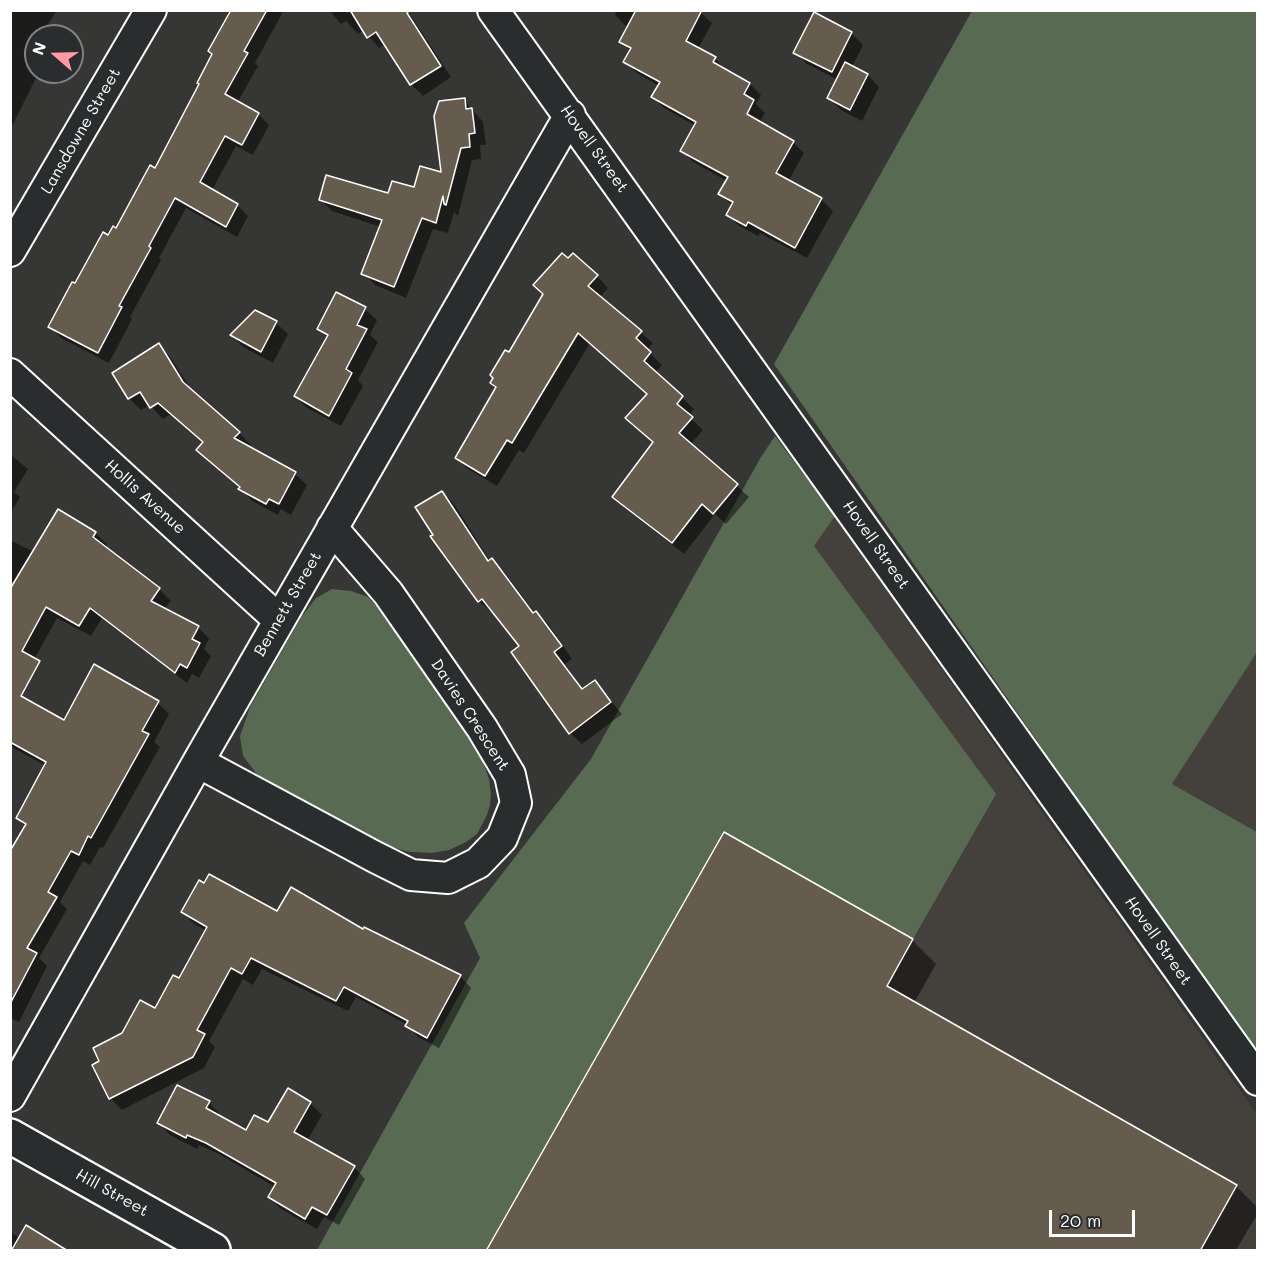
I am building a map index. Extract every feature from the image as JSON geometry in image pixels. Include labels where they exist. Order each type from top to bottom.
[{"type":"street","name":"Lansdowne Street","points":[[10,251],[151,10]]},
{"type":"street","name":"Hovell Street","points":[[493,10],[1257,1080]]},
{"type":"street","name":"Bennett Street","points":[[10,1096],[279,620],[570,115]]},
{"type":"street","name":"Hollis Avenue","points":[[10,374],[279,620]]},
{"type":"street","name":"Davies Crescent","points":[[198,762],[411,875],[448,878],[478,863],[502,838],[516,803],[510,775],[482,728],[388,593],[332,528]]},
{"type":"street","name":"Hill Street","points":[[10,1136],[213,1251]]},
{"type":"shaded area","points":[[835,516],[1257,1114],[1257,1250],[352,1250],[649,776]]},
{"type":"shaded area","points":[[1257,652],[1257,832],[1172,784]]},
{"type":"green space","points":[[972,11],[1257,11],[1257,652],[1172,784],[1257,832],[1257,1062],[1199,973],[774,364]]},
{"type":"green space","points":[[775,436],[835,516],[814,546],[996,794],[913,939],[724,832],[486,1250],[317,1250],[480,958],[464,923],[591,759]]},
{"type":"green space","points":[[332,589],[351,591],[368,597],[376,606],[468,734],[483,762],[489,779],[490,805],[477,834],[466,842],[449,850],[432,853],[410,852],[380,844],[276,788],[256,773],[243,756],[240,736],[250,707],[302,616],[316,598]]},
{"type":"building","points":[[231,10],[267,10],[244,51],[248,53],[225,94],[259,113],[242,145],[225,136],[200,182],[238,204],[226,227],[175,198],[119,306],[122,307],[98,353],[48,327],[103,232],[108,235],[113,226],[116,228],[150,165],[155,168],[199,84],[197,83],[212,54],[208,51]]},
{"type":"building","points":[[350,10],[410,10],[407,13],[441,66],[410,85],[376,32],[367,38]]},
{"type":"building","points":[[636,10],[702,10],[686,41],[716,57],[713,62],[750,83],[744,94],[754,100],[747,114],[794,141],[776,173],[822,198],[795,248],[748,222],[746,226],[726,215],[733,202],[718,194],[728,177],[680,151],[696,122],[651,97],[660,82],[623,62],[631,48],[619,42]]},
{"type":"building","points":[[814,12],[852,32],[832,72],[793,53]]},
{"type":"building","points":[[845,62],[868,74],[850,110],[827,98]]},
{"type":"building","points":[[465,98],[466,109],[472,108],[475,133],[469,134],[470,147],[461,148],[446,205],[443,196],[436,223],[422,218],[394,287],[361,274],[382,220],[319,200],[326,175],[388,193],[392,181],[414,187],[420,166],[441,172],[434,116],[439,101]]},
{"type":"building","points":[[562,253],[568,258],[573,253],[598,275],[588,286],[642,331],[636,338],[651,352],[644,361],[683,396],[677,404],[693,417],[679,433],[738,484],[713,514],[702,504],[672,543],[612,497],[653,442],[625,418],[647,394],[578,333],[512,443],[507,440],[485,476],[455,458],[496,387],[490,383],[493,378],[490,375],[505,350],[509,352],[543,294],[533,285]]},
{"type":"building","points":[[336,292],[366,307],[357,325],[367,329],[346,369],[352,373],[329,416],[294,396],[328,335],[317,329]]},
{"type":"building","points":[[255,310],[277,321],[261,352],[230,335]]},
{"type":"building","points":[[159,343],[183,382],[240,432],[234,438],[296,472],[279,504],[269,499],[266,504],[238,489],[240,487],[196,450],[203,442],[158,403],[150,408],[140,392],[128,399],[112,373]]},
{"type":"building","points":[[442,491],[488,561],[492,558],[533,613],[536,611],[562,646],[554,652],[582,689],[595,680],[611,702],[569,734],[511,652],[519,646],[482,599],[478,602],[430,536],[433,535],[415,507]]},
{"type":"building","points":[[58,509],[96,532],[93,537],[160,588],[151,601],[199,626],[192,639],[200,643],[187,668],[180,664],[175,673],[90,608],[79,626],[46,607],[22,651],[40,661],[21,696],[64,720],[94,664],[159,701],[142,731],[149,734],[91,838],[88,836],[79,855],[71,851],[48,892],[57,897],[27,948],[37,953],[10,1004],[10,851],[26,824],[16,818],[46,762],[10,742],[10,589]]},
{"type":"building","points":[[724,832],[913,939],[887,986],[1237,1185],[1200,1251],[486,1251]]},
{"type":"building","points":[[209,874],[277,911],[291,887],[363,929],[364,927],[461,975],[427,1038],[405,1026],[408,1021],[344,987],[336,1001],[251,958],[242,974],[231,968],[197,1030],[205,1034],[193,1057],[109,1099],[92,1065],[99,1061],[93,1048],[122,1033],[140,1000],[155,1008],[173,975],[179,978],[207,927],[181,912],[199,880],[204,883]]},
{"type":"building","points":[[177,1085],[210,1101],[206,1108],[246,1130],[254,1115],[268,1122],[288,1088],[311,1102],[294,1132],[355,1166],[327,1215],[312,1207],[305,1219],[268,1197],[276,1183],[206,1143],[187,1135],[186,1138],[157,1123]]},
{"type":"building","points":[[26,1225],[68,1251],[11,1251]]}]
